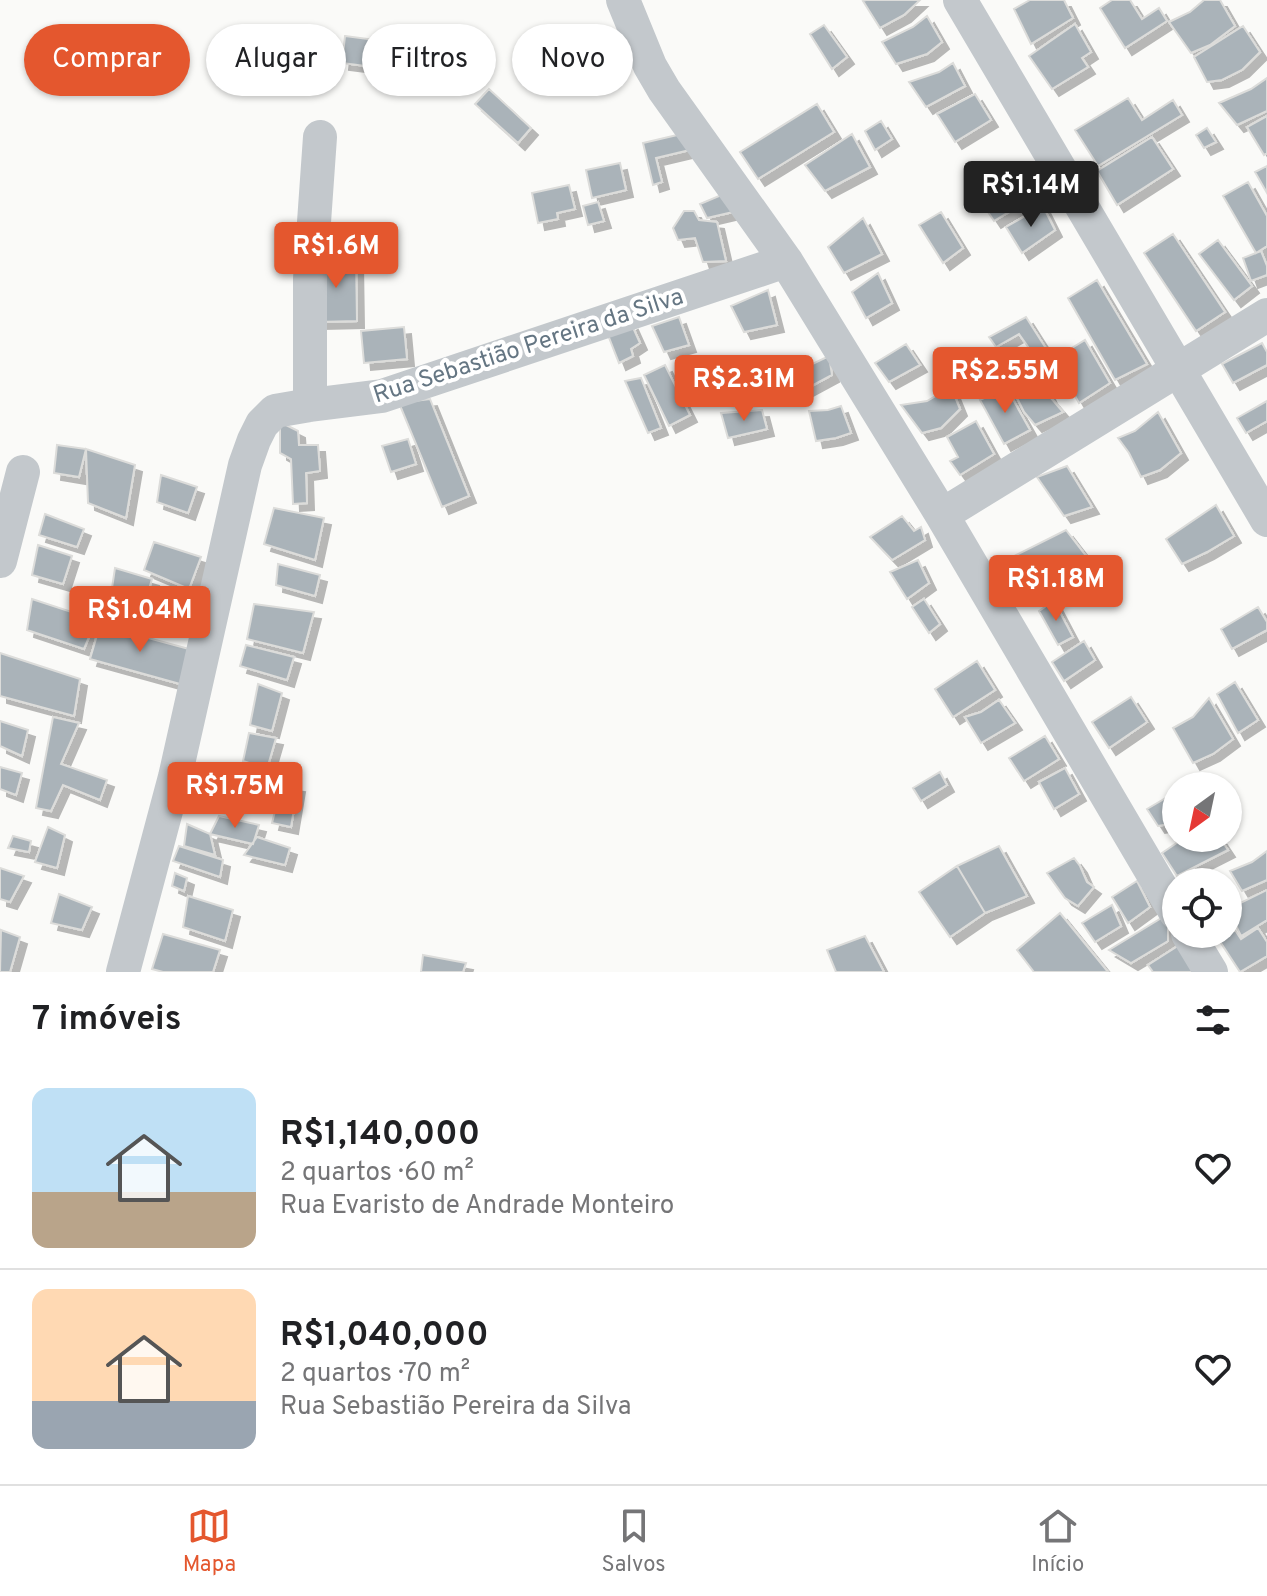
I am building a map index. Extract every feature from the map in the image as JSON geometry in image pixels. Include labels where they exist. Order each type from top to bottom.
[{"type":"street","points":[[623,0],[639,42],[664,90],[786,261],[942,515],[1162,889]]},
{"type":"street","points":[[960,0],[1267,520]]},
{"type":"street","points":[[310,405],[310,279],[320,137]]},
{"type":"street","name":"Rua Sebastião Pereira da Silva","points":[[123,972],[175,777],[245,465],[262,424],[275,411],[382,396],[786,261]]},
{"type":"street","points":[[942,515],[1267,315]]},
{"type":"street","points":[[0,561],[23,472]]},
{"type":"street","points":[[1196,948],[1211,972]]},
{"type":"building","points":[[920,0],[904,15],[880,28],[863,1]]},
{"type":"building","points":[[1030,0],[1064,0],[1073,18],[1031,44],[1014,9]]},
{"type":"building","points":[[1112,0],[1130,0],[1142,19],[1159,8],[1167,21],[1125,48],[1100,8]]},
{"type":"building","points":[[1204,0],[1220,0],[1235,26],[1210,45],[1191,53],[1169,22],[1190,12]]},
{"type":"building","points":[[927,16],[942,42],[927,54],[896,64],[882,42],[913,27]]},
{"type":"building","points":[[1075,24],[1091,52],[1082,58],[1088,67],[1052,89],[1029,56]]},
{"type":"building","points":[[824,25],[847,57],[832,69],[810,34]]},
{"type":"building","points":[[1243,26],[1260,52],[1242,70],[1222,80],[1207,82],[1194,57]]},
{"type":"building","points":[[346,36],[362,38],[362,66],[346,64]]},
{"type":"building","points":[[953,63],[965,86],[926,107],[909,82],[939,72]]},
{"type":"building","points":[[1267,78],[1267,111],[1237,125],[1219,103]]},
{"type":"building","points":[[975,94],[991,120],[955,142],[937,114]]},
{"type":"building","points":[[482,96],[496,96],[531,128],[518,143],[475,104]]},
{"type":"building","points":[[1128,98],[1142,120],[1173,100],[1182,115],[1098,166],[1075,130]]},
{"type":"building","points":[[817,104],[834,132],[758,179],[740,152]]},
{"type":"building","points":[[1267,116],[1267,153],[1264,155],[1247,127]]},
{"type":"building","points":[[881,121],[892,139],[875,150],[865,131]]},
{"type":"building","points":[[1207,128],[1216,142],[1204,148],[1196,135]]},
{"type":"building","points":[[690,132],[694,149],[656,158],[662,182],[653,185],[643,143]]},
{"type":"building","points":[[852,134],[870,167],[825,191],[805,165]]},
{"type":"building","points":[[1152,137],[1173,169],[1117,205],[1097,171]]},
{"type":"building","points":[[620,163],[626,190],[592,198],[586,170]]},
{"type":"building","points":[[1267,166],[1267,193],[1255,172]]},
{"type":"building","points":[[1019,168],[1037,195],[994,221],[976,194]]},
{"type":"building","points":[[1248,182],[1267,216],[1267,246],[1256,253],[1223,196]]},
{"type":"building","points":[[569,185],[575,209],[557,213],[558,219],[538,223],[532,193]]},
{"type":"building","points":[[726,193],[733,212],[707,218],[700,204]]},
{"type":"building","points":[[598,202],[604,221],[588,225],[583,206]]},
{"type":"building","points":[[1043,206],[1055,230],[1022,253],[1006,227]]},
{"type":"building","points":[[684,211],[694,211],[699,220],[717,222],[726,261],[703,262],[695,238],[678,240],[673,228]]},
{"type":"building","points":[[941,212],[963,248],[943,263],[919,225]]},
{"type":"building","points":[[863,218],[882,254],[844,273],[828,247]]},
{"type":"building","points":[[1173,234],[1225,312],[1196,331],[1144,253]]},
{"type":"building","points":[[1218,240],[1252,286],[1234,300],[1199,254]]},
{"type":"building","points":[[1261,251],[1267,275],[1251,281],[1243,258]]},
{"type":"building","points":[[356,258],[357,321],[317,322],[316,259]]},
{"type":"building","points":[[878,273],[892,303],[866,318],[852,292]]},
{"type":"building","points":[[1097,280],[1147,364],[1115,380],[1068,298]]},
{"type":"building","points":[[768,290],[777,325],[744,332],[731,306]]},
{"type":"building","points":[[679,317],[689,345],[664,352],[652,326]]},
{"type":"building","points":[[1026,317],[1047,350],[1031,351],[1019,334],[996,347],[989,337]]},
{"type":"building","points":[[631,323],[640,343],[631,349],[633,356],[619,363],[608,335]]},
{"type":"building","points":[[404,327],[407,359],[364,363],[361,331]]},
{"type":"building","points":[[1085,340],[1110,383],[1079,403],[1054,359]]},
{"type":"building","points":[[1262,343],[1267,352],[1267,365],[1233,383],[1222,364]]},
{"type":"building","points":[[906,344],[920,365],[889,382],[875,363]]},
{"type":"building","points":[[829,356],[832,375],[791,397],[783,378]]},
{"type":"building","points":[[665,365],[690,415],[669,426],[644,375]]},
{"type":"building","points":[[1040,374],[1050,397],[1063,412],[1035,425],[1013,390]]},
{"type":"building","points":[[641,378],[661,428],[648,433],[625,381]]},
{"type":"building","points":[[951,387],[960,409],[941,428],[922,433],[901,405],[927,401]]},
{"type":"building","points":[[1006,387],[1030,430],[1004,444],[980,400]]},
{"type":"building","points":[[430,399],[469,496],[442,507],[399,403]]},
{"type":"building","points":[[1267,401],[1267,421],[1246,433],[1237,418]]},
{"type":"building","points":[[841,406],[851,433],[816,441],[809,411]]},
{"type":"building","points":[[762,410],[767,429],[728,438],[721,413]]},
{"type":"building","points":[[1158,412],[1181,453],[1160,470],[1141,477],[1118,438],[1135,431]]},
{"type":"building","points":[[976,421],[994,454],[960,475],[950,461],[958,457],[947,437]]},
{"type":"building","points":[[280,422],[298,431],[299,445],[318,445],[320,471],[306,473],[307,503],[293,504],[291,459],[280,453]]},
{"type":"building","points":[[408,439],[416,464],[391,472],[382,446]]},
{"type":"building","points":[[57,445],[86,449],[79,477],[54,473]]},
{"type":"building","points":[[86,449],[135,465],[126,518],[88,503]]},
{"type":"building","points":[[1067,466],[1092,507],[1064,516],[1037,477]]},
{"type":"building","points":[[161,475],[197,487],[188,513],[157,502]]},
{"type":"building","points":[[1216,505],[1234,536],[1182,564],[1166,539]]},
{"type":"building","points":[[274,508],[324,518],[315,560],[264,544]]},
{"type":"building","points":[[45,514],[84,529],[77,547],[39,535]]},
{"type":"building","points":[[902,516],[914,531],[921,527],[925,540],[892,560],[870,537]]},
{"type":"building","points":[[1066,530],[1086,556],[1036,586],[1014,556]]},
{"type":"building","points":[[154,542],[201,557],[189,589],[144,570]]},
{"type":"building","points":[[38,545],[72,556],[63,584],[32,575]]},
{"type":"building","points":[[918,560],[929,583],[907,599],[890,572]]},
{"type":"building","points":[[278,564],[320,575],[315,596],[276,585]]},
{"type":"building","points":[[115,568],[152,579],[137,630],[107,621]]},
{"type":"building","points":[[156,588],[187,597],[181,615],[151,606]]},
{"type":"building","points":[[32,599],[96,620],[84,649],[27,630]]},
{"type":"building","points":[[924,599],[940,624],[929,633],[912,607]]},
{"type":"building","points":[[1054,601],[1073,637],[1058,645],[1039,611]]},
{"type":"building","points":[[254,604],[314,612],[303,653],[247,639]]},
{"type":"building","points":[[1258,607],[1267,622],[1267,630],[1232,649],[1221,629]]},
{"type":"building","points":[[100,625],[189,649],[180,684],[90,659]]},
{"type":"building","points":[[1084,641],[1095,660],[1064,681],[1052,662]]},
{"type":"building","points":[[246,645],[294,657],[287,680],[240,666]]},
{"type":"building","points":[[0,653],[80,679],[74,716],[0,696]]},
{"type":"building","points":[[977,661],[995,690],[953,717],[935,689]]},
{"type":"building","points":[[1235,682],[1258,720],[1238,733],[1217,694]]},
{"type":"building","points":[[258,684],[282,693],[272,731],[250,725]]},
{"type":"building","points":[[1131,697],[1147,722],[1109,748],[1092,722]]},
{"type":"building","points":[[1209,698],[1233,739],[1213,754],[1193,763],[1173,728],[1193,717]]},
{"type":"building","points":[[999,700],[1015,723],[981,743],[965,717],[981,712]]},
{"type":"building","points":[[53,717],[79,723],[61,764],[107,780],[100,800],[63,785],[51,811],[36,808]]},
{"type":"building","points":[[0,721],[28,730],[22,756],[0,746]]},
{"type":"building","points":[[249,733],[276,738],[267,769],[243,761]]},
{"type":"building","points":[[1045,736],[1059,759],[1024,781],[1009,758]]},
{"type":"building","points":[[0,767],[22,773],[16,795],[0,789]]},
{"type":"building","points":[[1065,768],[1079,794],[1054,809],[1039,782]]},
{"type":"building","points":[[940,772],[947,785],[921,801],[913,788]]},
{"type":"building","points":[[282,783],[298,785],[291,827],[272,823]]},
{"type":"building","points":[[1162,800],[1162,825],[1158,826],[1147,809]]},
{"type":"building","points":[[219,816],[259,825],[253,844],[210,834]]},
{"type":"building","points":[[187,824],[210,834],[215,855],[184,846]]},
{"type":"building","points":[[48,827],[65,835],[57,868],[35,862]]},
{"type":"building","points":[[13,836],[31,841],[29,852],[8,848]]},
{"type":"building","points":[[257,837],[290,848],[285,865],[244,855]]},
{"type":"building","points":[[179,846],[223,860],[220,877],[173,861]]},
{"type":"building","points":[[999,846],[1027,896],[985,913],[957,866]]},
{"type":"building","points":[[1267,851],[1267,880],[1242,891],[1242,868],[1237,868]]},
{"type":"building","points":[[1224,852],[1193,868],[1172,868],[1162,853]]},
{"type":"building","points":[[1074,858],[1087,882],[1094,887],[1078,906],[1065,898],[1047,873]]},
{"type":"building","points":[[957,866],[985,913],[950,937],[919,892]]},
{"type":"building","points":[[0,868],[24,876],[10,902],[0,899]]},
{"type":"building","points":[[175,873],[187,878],[184,891],[172,886]]},
{"type":"building","points":[[1137,881],[1150,907],[1128,923],[1112,897]]},
{"type":"building","points":[[1267,890],[1267,920],[1242,935],[1242,902]]},
{"type":"building","points":[[59,894],[92,907],[82,930],[51,923]]},
{"type":"building","points":[[188,896],[233,910],[225,941],[183,927]]},
{"type":"building","points":[[1112,905],[1121,926],[1095,942],[1082,923]]},
{"type":"building","points":[[1060,913],[1108,972],[1034,972],[1017,950]]},
{"type":"building","points":[[1162,918],[1162,945],[1131,963],[1109,950]]},
{"type":"building","points":[[1258,928],[1267,942],[1267,956],[1240,972],[1224,948],[1242,948],[1242,938]]},
{"type":"building","points":[[1,930],[20,937],[10,972],[0,972]]},
{"type":"building","points":[[163,934],[220,950],[213,972],[163,972],[152,969]]},
{"type":"building","points":[[865,936],[884,972],[836,972],[827,950]]},
{"type":"building","points":[[1175,948],[1184,948],[1199,972],[1153,972],[1148,965]]},
{"type":"building","points":[[423,955],[466,963],[463,972],[421,972]]}]
